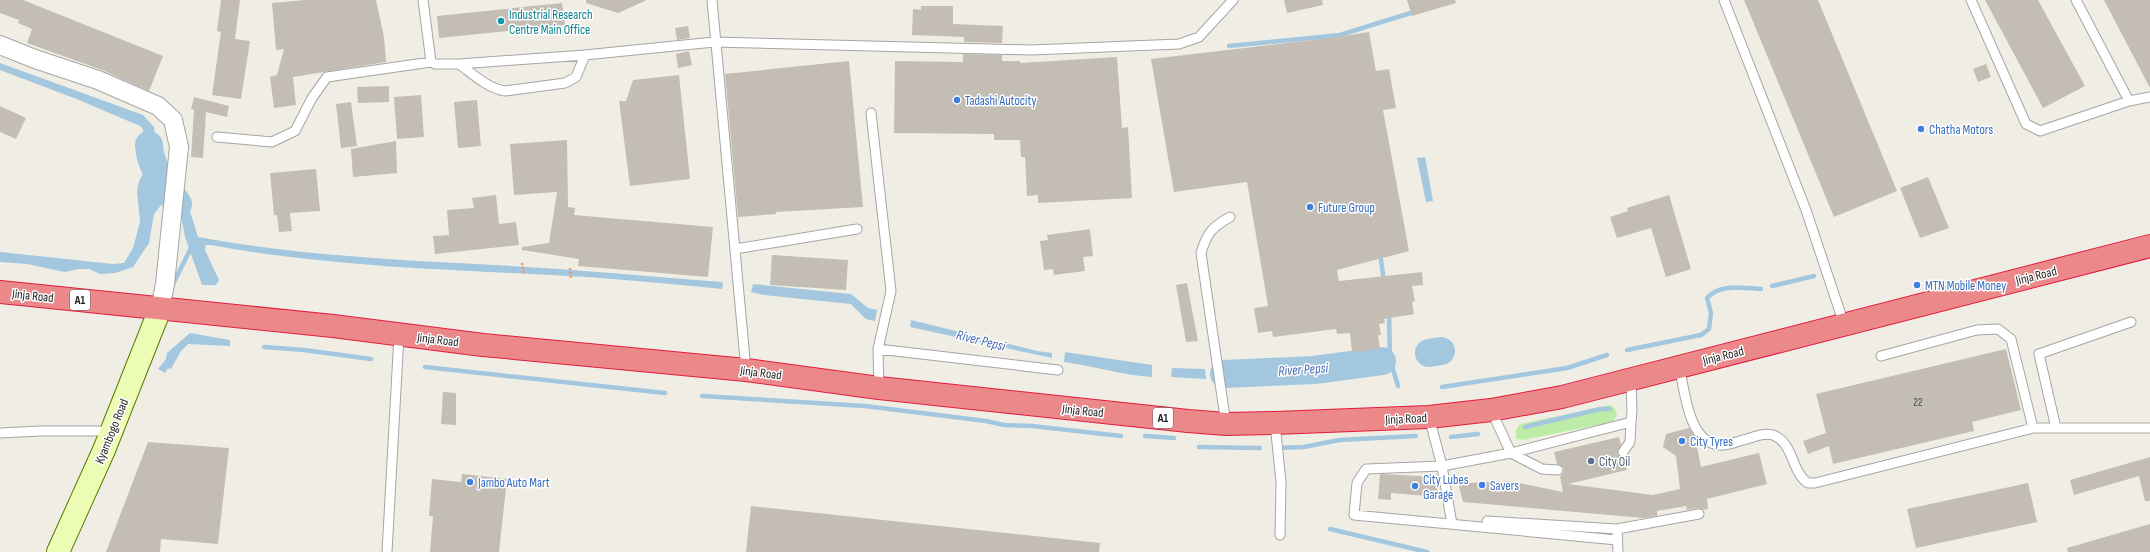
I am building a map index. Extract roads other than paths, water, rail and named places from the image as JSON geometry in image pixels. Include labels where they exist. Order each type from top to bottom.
[{"type":"highway","name":"Jinja Road","points":[[0,292],[306,323],[398,335],[746,370],[880,388],[1226,424],[1275,424],[1429,417],[1491,410],[1562,397],[1631,378],[2150,246]]},
{"type":"street","points":[[0,45],[35,59],[98,80],[158,106],[173,120],[179,147],[174,181],[165,284],[160,309]]},
{"type":"street","name":"Kyambogo Road","points":[[58,552],[111,431],[160,309]]},
{"type":"lane","points":[[423,0],[431,62]]},
{"type":"lane","points":[[712,0],[714,42],[746,370]]},
{"type":"lane","points":[[217,137],[272,142],[295,131],[312,98],[327,77],[431,62],[435,64],[459,64],[585,55],[714,42],[1031,50],[1179,44],[1199,37],[1233,0]]},
{"type":"lane","points":[[1724,0],[1806,210],[1844,324]]},
{"type":"lane","points":[[1971,0],[2026,124],[2040,132],[2129,101],[2150,98]]},
{"type":"lane","points":[[2076,0],[2129,101]]},
{"type":"lane","points":[[459,64],[488,85],[505,91],[565,84],[576,76],[585,55]]},
{"type":"lane","points":[[871,113],[891,291],[878,349],[880,388]]},
{"type":"lane","points":[[1226,424],[1201,253],[1205,240],[1214,225],[1230,217]]},
{"type":"lane","points":[[735,249],[857,229]]},
{"type":"lane","points":[[2056,428],[2039,354],[2132,322]]},
{"type":"lane","points":[[1881,356],[1977,330],[1998,329],[2011,339],[2033,428]]},
{"type":"lane","points":[[387,552],[398,335]]},
{"type":"lane","points":[[878,349],[1058,370]]},
{"type":"lane","points":[[1679,366],[1693,425],[1698,434],[1711,444],[1721,446],[1764,434],[1772,435],[1784,443],[1801,477],[1808,483],[1815,483],[2033,428],[2150,428]]},
{"type":"lane","points":[[1623,452],[1630,442],[1632,411],[1631,378]]},
{"type":"lane","points":[[1491,410],[1511,453],[1542,469],[1558,470]]},
{"type":"lane","points":[[1429,417],[1442,466],[1452,521]]},
{"type":"lane","points":[[1631,422],[1511,453],[1442,466],[1366,469],[1357,483],[1354,515],[1617,530],[1699,514]]},
{"type":"lane","points":[[1275,424],[1281,482],[1280,535]]},
{"type":"lane","points":[[0,433],[40,431],[111,431]]},
{"type":"lane","points":[[1452,521],[1617,540]]},
{"type":"lane","points":[[1617,530],[1618,552]]},
{"type":"water","points":[[0,63],[143,115],[154,127],[159,166],[163,174],[161,205],[154,214],[149,243],[133,267],[115,273],[100,274],[89,269],[79,269],[65,272],[27,264],[0,262],[0,252],[113,264],[124,263],[133,248],[140,222],[137,191],[139,181],[144,172],[143,129],[140,126],[79,100],[0,70]]},
{"type":"water","points":[[1425,157],[1433,201],[1426,202],[1417,158]]},
{"type":"water","points":[[180,198],[190,211],[198,237],[235,243],[346,256],[552,268],[723,283],[722,289],[551,275],[380,266],[295,258],[206,245],[205,250],[219,280],[216,285],[202,285],[185,237],[181,215],[178,209]]},
{"type":"water","points":[[753,284],[851,294],[868,308],[877,310],[875,321],[866,319],[851,304],[764,295],[751,292]]},
{"type":"water","points":[[911,320],[1037,351],[1052,353],[1052,358],[910,327]]},
{"type":"water","points":[[190,333],[230,340],[230,346],[188,344],[181,351],[171,369],[168,368],[165,373],[158,369],[166,359],[167,353]]},
{"type":"water","points":[[1065,352],[1152,365],[1152,377],[1064,362]]},
{"type":"water","points":[[1382,357],[1382,365],[1318,373],[1317,365]]},
{"type":"water","points":[[1302,363],[1303,374],[1225,379],[1225,370]]},
{"type":"water","points":[[1172,368],[1205,369],[1206,379],[1171,377]]},
{"type":"waterway","points":[[1229,46],[1340,35],[1417,11]]},
{"type":"waterway","points":[[149,145],[155,169],[178,204]]},
{"type":"waterway","points":[[172,286],[192,246]]},
{"type":"waterway","points":[[1380,253],[1384,281]]},
{"type":"waterway","points":[[1772,286],[1814,276]]},
{"type":"waterway","points":[[1627,350],[1701,335],[1709,329],[1711,313],[1707,298],[1712,293],[1725,288],[1739,287],[1761,289]]},
{"type":"waterway","points":[[1389,312],[1390,359],[1398,386]]},
{"type":"waterway","points":[[264,347],[304,350],[371,359]]},
{"type":"waterway","name":"River Pepsi","points":[[1429,353],[1441,351]]},
{"type":"waterway","points":[[1442,387],[1567,368],[1607,355]]},
{"type":"waterway","name":"River Pepsi","points":[[1224,374],[1314,370],[1382,361]]},
{"type":"waterway","points":[[425,367],[665,393]]},
{"type":"waterway","points":[[702,396],[865,406],[986,421],[1004,425],[1032,426],[1121,436]]},
{"type":"waterway","points":[[1525,427],[1600,409],[1610,409]]},
{"type":"waterway","points":[[1451,437],[1478,434]]},
{"type":"waterway","points":[[1145,436],[1174,438]]},
{"type":"waterway","points":[[1278,448],[1304,447],[1339,440],[1416,436]]},
{"type":"waterway","points":[[1199,447],[1260,448]]},
{"type":"waterway","points":[[1330,529],[1427,552]]},
{"type":"place","name":"Industrial Research Centre Main Office","points":[[501,21]]},
{"type":"place","name":"Tadashi Autocity","points":[[957,100]]},
{"type":"place","name":"Chatha Motors","points":[[1921,129]]},
{"type":"place","name":"Future Group","points":[[1310,207]]},
{"type":"place","name":"MTN Mobile Money","points":[[1917,285]]},
{"type":"place","name":"City Tyres","points":[[1682,441]]},
{"type":"place","name":"City Oil","points":[[1591,461]]},
{"type":"place","name":"Jambo Auto Mart","points":[[470,482]]},
{"type":"place","name":"Savers","points":[[1482,485]]},
{"type":"place","name":"City Lubes Garage","points":[[1415,486]]}]
